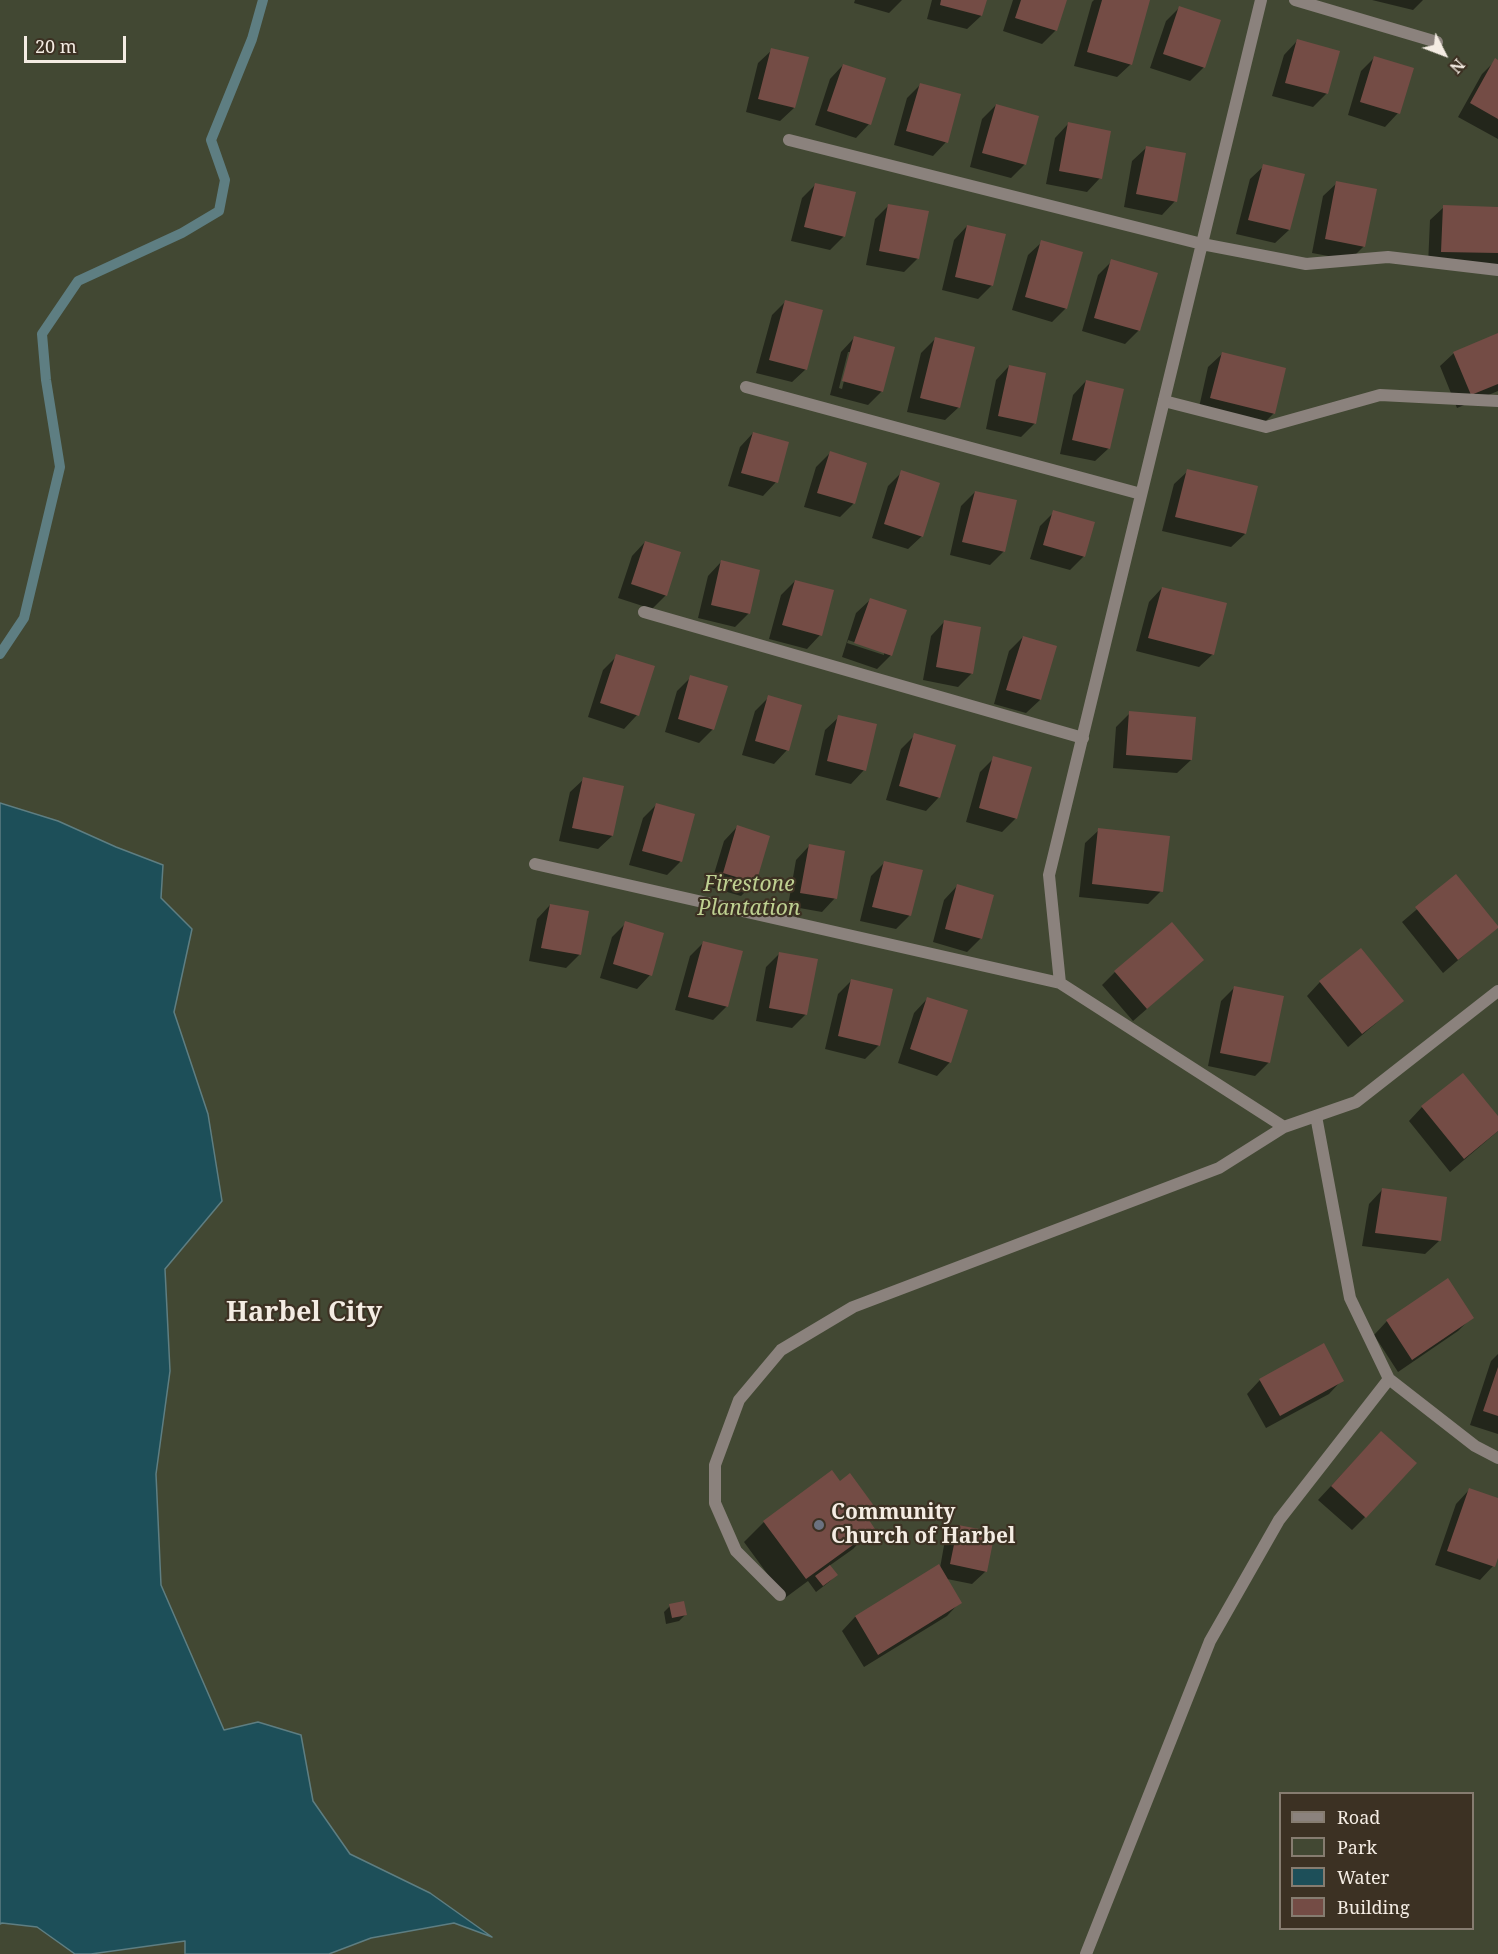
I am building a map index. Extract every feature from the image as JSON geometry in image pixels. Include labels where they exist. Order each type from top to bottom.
[{"type":"street","points":[[1060,983],[1049,875],[1260,0]]},
{"type":"street","points":[[1295,0],[1437,42]]},
{"type":"street","points":[[789,140],[1202,244],[1306,264],[1388,257],[1498,270]]},
{"type":"street","points":[[746,387],[1141,494]]},
{"type":"street","points":[[1164,401],[1266,427],[1380,395],[1498,401]]},
{"type":"street","points":[[644,612],[1083,738]]},
{"type":"street","points":[[535,864],[1060,983],[1284,1127]]},
{"type":"street","points":[[780,1595],[736,1551],[715,1503],[715,1465],[739,1400],[781,1350],[853,1307],[1219,1168],[1284,1127],[1356,1102],[1498,991]]},
{"type":"street","points":[[1316,1116],[1350,1298],[1389,1379],[1475,1446],[1498,1458]]},
{"type":"street","points":[[1086,1954],[1210,1641],[1279,1520],[1389,1379]]},
{"type":"green space","name":"Firestone Plantation","points":[[0,0],[1498,0],[1498,1954],[0,1954]]},
{"type":"water","points":[[0,803],[58,821],[163,865],[161,898],[192,929],[174,1012],[208,1114],[222,1201],[165,1269],[170,1371],[156,1474],[161,1585],[224,1730],[258,1722],[301,1735],[313,1801],[350,1854],[430,1893],[492,1937],[454,1923],[371,1938],[329,1954],[185,1954],[185,1941],[91,1954],[75,1954],[37,1927],[0,1924]]},
{"type":"building","points":[[941,0],[987,0],[982,16],[940,5]]},
{"type":"building","points":[[1021,0],[1067,0],[1057,31],[1015,18]]},
{"type":"building","points":[[1102,0],[1150,0],[1132,65],[1087,52]]},
{"type":"building","points":[[1179,6],[1221,20],[1205,68],[1163,54]]},
{"type":"building","points":[[1297,39],[1340,51],[1328,94],[1285,83]]},
{"type":"building","points":[[771,48],[809,57],[795,108],[758,99]]},
{"type":"building","points":[[1374,56],[1414,68],[1400,114],[1360,102]]},
{"type":"building","points":[[1495,58],[1498,60],[1498,119],[1470,103]]},
{"type":"building","points":[[843,64],[886,78],[871,125],[827,111]]},
{"type":"building","points":[[920,83],[961,94],[948,143],[906,131]]},
{"type":"building","points":[[996,104],[1039,116],[1026,165],[982,153]]},
{"type":"building","points":[[1068,122],[1111,131],[1102,179],[1059,171]]},
{"type":"building","points":[[1146,146],[1186,153],[1177,202],[1136,194]]},
{"type":"building","points":[[1263,164],[1305,174],[1290,230],[1248,220]]},
{"type":"building","points":[[1336,181],[1377,189],[1365,247],[1325,239]]},
{"type":"building","points":[[815,183],[856,192],[845,237],[804,227]]},
{"type":"building","points":[[888,204],[929,211],[919,259],[879,251]]},
{"type":"building","points":[[1443,205],[1498,207],[1498,253],[1441,252]]},
{"type":"building","points":[[967,225],[1006,234],[993,286],[955,277]]},
{"type":"building","points":[[1041,240],[1083,252],[1067,309],[1025,297]]},
{"type":"building","points":[[1111,259],[1158,273],[1140,331],[1094,318]]},
{"type":"building","points":[[785,300],[823,310],[807,370],[769,360]]},
{"type":"building","points":[[1498,333],[1498,384],[1471,395],[1453,352]]},
{"type":"building","points":[[854,336],[895,347],[883,392],[842,381]]},
{"type":"building","points":[[935,337],[975,347],[960,408],[920,398]]},
{"type":"building","points":[[1222,352],[1286,368],[1275,414],[1210,398]]},
{"type":"building","points":[[1009,365],[1046,373],[1036,424],[998,416]]},
{"type":"building","points":[[1086,380],[1124,389],[1110,449],[1072,440]]},
{"type":"building","points":[[753,432],[789,442],[778,483],[741,473]]},
{"type":"building","points":[[830,451],[867,463],[855,504],[817,493]]},
{"type":"building","points":[[1187,469],[1258,486],[1246,534],[1175,517]]},
{"type":"building","points":[[901,470],[940,483],[923,537],[884,524]]},
{"type":"building","points":[[975,491],[1017,500],[1005,552],[962,542]]},
{"type":"building","points":[[1053,510],[1095,522],[1085,557],[1043,545]]},
{"type":"building","points":[[645,541],[681,552],[667,596],[631,584]]},
{"type":"building","points":[[721,560],[760,570],[750,614],[711,605]]},
{"type":"building","points":[[795,580],[834,590],[822,636],[782,625]]},
{"type":"building","points":[[1162,587],[1227,603],[1214,655],[1148,638]]},
{"type":"building","points":[[870,598],[907,610],[892,656],[854,643]]},
{"type":"building","points":[[944,620],[981,627],[973,674],[936,667]]},
{"type":"building","points":[[1023,636],[1057,646],[1041,700],[1006,690]]},
{"type":"building","points":[[616,654],[655,666],[639,716],[600,703]]},
{"type":"building","points":[[690,675],[728,686],[714,730],[678,719]]},
{"type":"building","points":[[768,695],[802,705],[789,751],[755,741]]},
{"type":"building","points":[[1129,711],[1196,717],[1192,760],[1126,755]]},
{"type":"building","points":[[838,715],[877,724],[866,771],[827,761]]},
{"type":"building","points":[[914,733],[956,745],[940,798],[899,786]]},
{"type":"building","points":[[993,756],[1032,767],[1017,819],[979,808]]},
{"type":"building","points":[[583,777],[624,786],[613,836],[572,828]]},
{"type":"building","points":[[656,803],[695,814],[682,862],[642,851]]},
{"type":"building","points":[[737,825],[770,836],[756,883],[723,873]]},
{"type":"building","points":[[1098,828],[1170,836],[1163,892],[1092,884]]},
{"type":"building","points":[[809,844],[845,851],[837,899],[800,893]]},
{"type":"building","points":[[884,861],[923,870],[911,916],[872,907]]},
{"type":"building","points":[[1456,874],[1498,926],[1458,960],[1415,907]]},
{"type":"building","points":[[957,884],[994,895],[982,939],[945,929]]},
{"type":"building","points":[[550,904],[589,911],[581,955],[541,948]]},
{"type":"building","points":[[625,921],[664,933],[652,976],[613,964]]},
{"type":"building","points":[[1172,922],[1204,960],[1147,1009],[1114,971]]},
{"type":"building","points":[[703,941],[743,951],[728,1007],[688,997]]},
{"type":"building","points":[[1361,948],[1404,1001],[1362,1034],[1319,981]]},
{"type":"building","points":[[779,952],[818,959],[807,1015],[769,1008]]},
{"type":"building","points":[[851,979],[893,989],[880,1046],[838,1036]]},
{"type":"building","points":[[1234,986],[1284,996],[1270,1063],[1220,1053]]},
{"type":"building","points":[[927,997],[968,1010],[951,1063],[910,1049]]},
{"type":"building","points":[[1463,1073],[1498,1116],[1498,1131],[1464,1159],[1421,1106]]},
{"type":"building","points":[[1382,1188],[1447,1197],[1441,1241],[1375,1233]]},
{"type":"building","points":[[1448,1278],[1474,1318],[1412,1360],[1386,1320]]},
{"type":"building","points":[[1324,1343],[1344,1381],[1280,1416],[1259,1379]]},
{"type":"building","points":[[1498,1367],[1498,1416],[1483,1411]]},
{"type":"building","points":[[1381,1431],[1417,1463],[1366,1518],[1331,1486]]},
{"type":"building","name":"Community Church of Harbel","points":[[832,1470],[840,1481],[850,1473],[877,1510],[867,1517],[875,1529],[806,1579],[763,1521]]},
{"type":"building","points":[[1469,1488],[1498,1498],[1498,1558],[1495,1567],[1447,1551]]},
{"type":"building","points":[[958,1525],[995,1532],[987,1572],[950,1564]]},
{"type":"building","points":[[939,1564],[962,1603],[878,1655],[855,1616]]},
{"type":"building","points":[[830,1565],[838,1575],[823,1586],[815,1576]]},
{"type":"building","points":[[684,1601],[687,1615],[672,1618],[669,1604]]},
{"type":"waterway","points":[[0,654],[24,618],[60,467],[46,380],[42,334],[78,281],[182,233],[219,211],[225,180],[211,140],[252,39],[263,0]]},
{"type":"place","name":"Community Church of Harbel","points":[[819,1525]]},
{"type":"district","name":"Harbel City","points":[[304,1313]]}]
